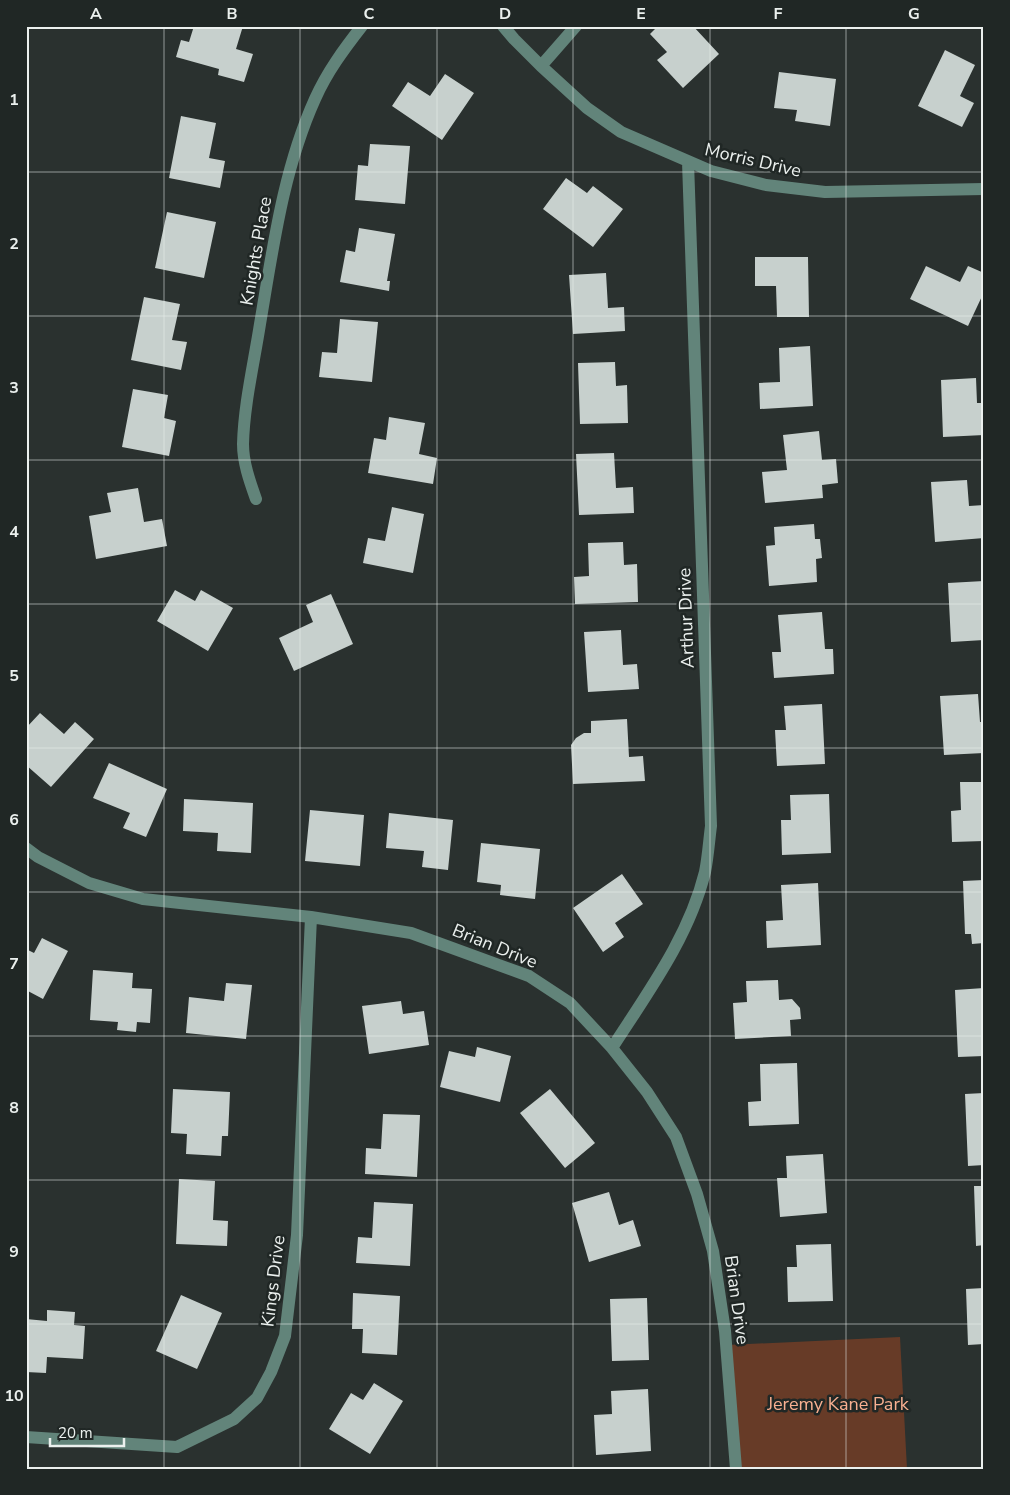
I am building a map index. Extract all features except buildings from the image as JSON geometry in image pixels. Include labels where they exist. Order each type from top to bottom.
[{"type":"street","name":"Knights Place","points":[[256,499],[247,472],[243,445],[248,400],[278,220],[292,160],[315,99],[337,58],[362,26]]},
{"type":"street","name":"Morris Drive","points":[[503,26],[541,66],[587,108],[621,132],[710,172],[766,185],[824,192],[984,189]]},
{"type":"street","points":[[541,66],[576,26]]},
{"type":"street","name":"Arthur Drive","points":[[612,1048],[673,953],[692,910],[705,871],[711,826],[688,162]]},
{"type":"street","name":"Brian Drive","points":[[26,848],[38,857],[89,883],[143,900],[311,917],[411,933],[529,976],[570,1003],[612,1048],[647,1092],[676,1137],[697,1194],[714,1252],[725,1331],[736,1469]]},
{"type":"street","name":"Kings Drive","points":[[26,1437],[177,1447],[234,1420],[257,1398],[271,1372],[285,1336],[297,1235],[311,917]]},
{"type":"green space","name":"Jeremy Kane Park","points":[[900,1337],[907,1469],[736,1469],[727,1345]]}]
